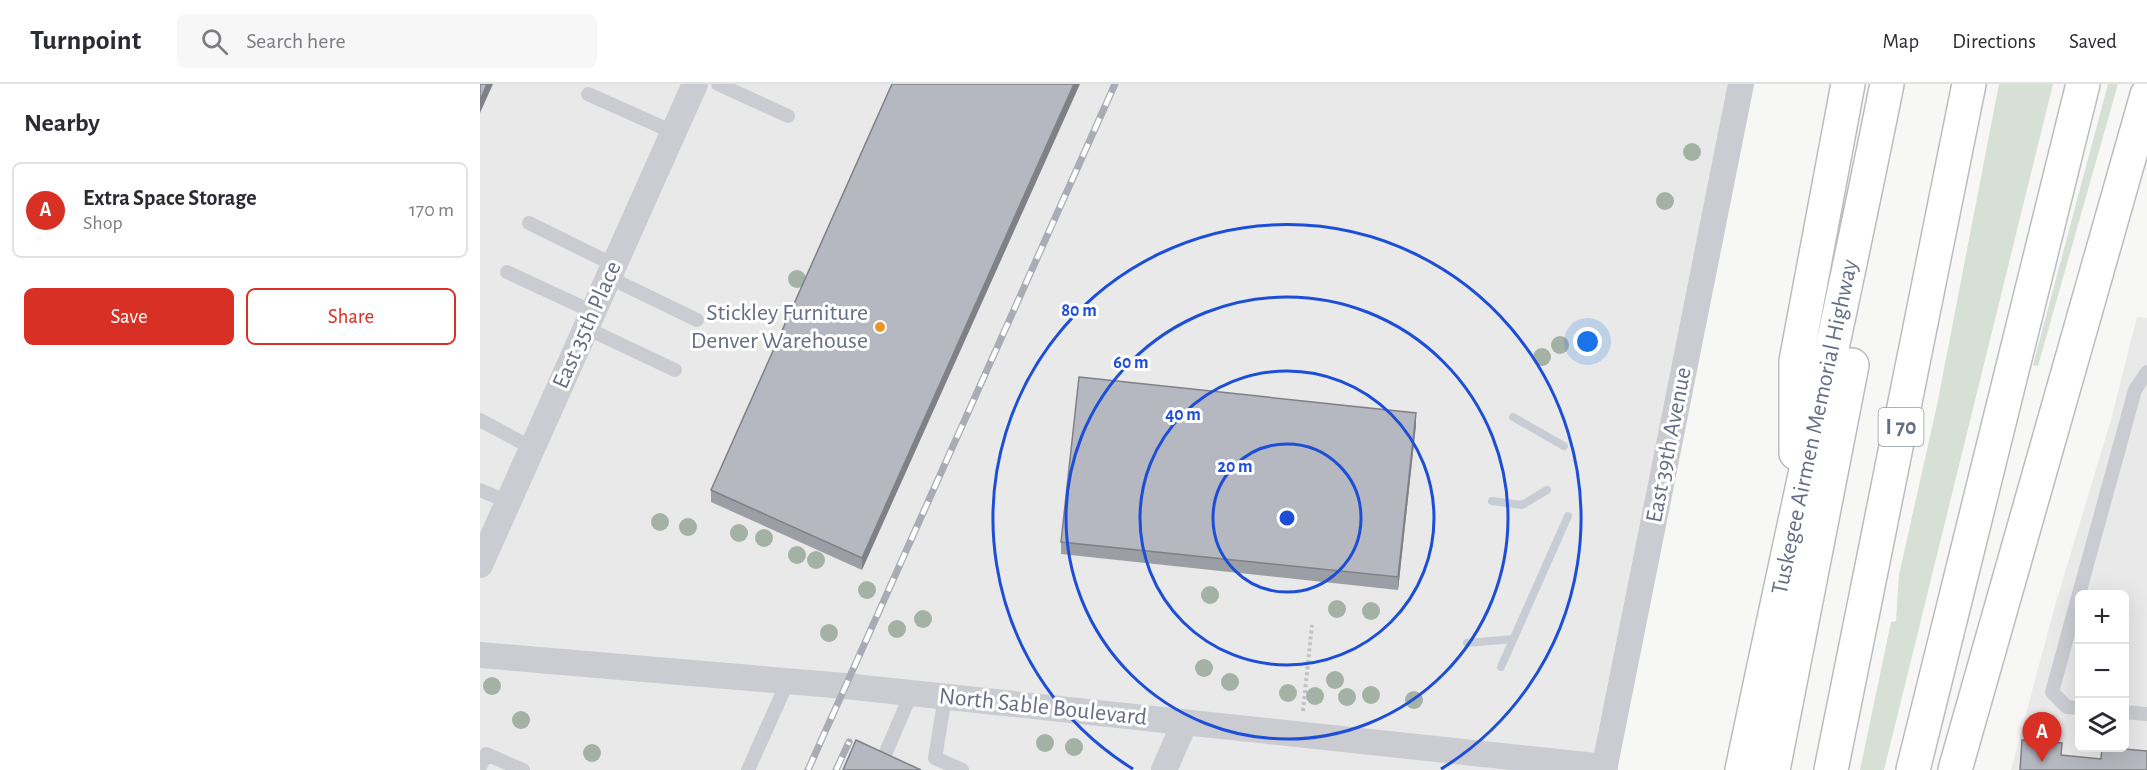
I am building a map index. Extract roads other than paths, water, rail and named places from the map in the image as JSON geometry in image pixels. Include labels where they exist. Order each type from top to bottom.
[{"type":"highway","points":[[1797,509],[1796,361],[1848,84]]},
{"type":"highway","name":"Tuskegee Airmen Memorial Highway","points":[[1742,770],[1797,509],[1837,336],[1887,84]]},
{"type":"highway","points":[[1773,770],[1909,84]]},
{"type":"highway","name":"I 70","points":[[1831,770],[1970,84]]},
{"type":"highway","points":[[1912,770],[2083,84]]},
{"type":"highway","points":[[1955,770],[2147,95]]},
{"type":"street","name":"East 35th Place","points":[[480,565],[695,84]]},
{"type":"street","name":"East 39th Avenue","points":[[1605,768],[1741,84]]},
{"type":"street","name":"North Sable Boulevard","points":[[480,655],[788,681],[1300,733],[1605,768]]},
{"type":"street","points":[[1164,770],[1185,722]]},
{"type":"lane","points":[[718,84],[788,116]]},
{"type":"lane","points":[[588,94],[673,132]]},
{"type":"lane","points":[[529,223],[697,320]]},
{"type":"lane","points":[[507,272],[675,370]]},
{"type":"lane","points":[[2075,708],[2067,707],[2052,692],[2135,390],[2147,372]]},
{"type":"lane","points":[[480,420],[532,448]]},
{"type":"lane","points":[[480,490],[508,502]]},
{"type":"lane","points":[[748,770],[788,681]]},
{"type":"lane","points":[[883,759],[911,694]]},
{"type":"lane","points":[[945,697],[935,758],[962,770]]},
{"type":"lane","points":[[2129,712],[2147,714]]},
{"type":"lane","points":[[480,767],[486,754],[523,770]]},
{"type":"waterway","points":[[1513,417],[1564,446]]},
{"type":"waterway","points":[[1492,501],[1522,505],[1547,490]]},
{"type":"waterway","points":[[1501,667],[1568,516]]},
{"type":"waterway","points":[[1467,643],[1513,639]]},
{"type":"railway","points":[[808,770],[1115,84]]},
{"type":"railway","points":[[836,770],[849,742]]},
{"type":"place","name":"Stickley Furniture Denver Warehouse","points":[[880,327]]},
{"type":"place","name":"Extra Space Storage","points":[[2042,762]]}]
